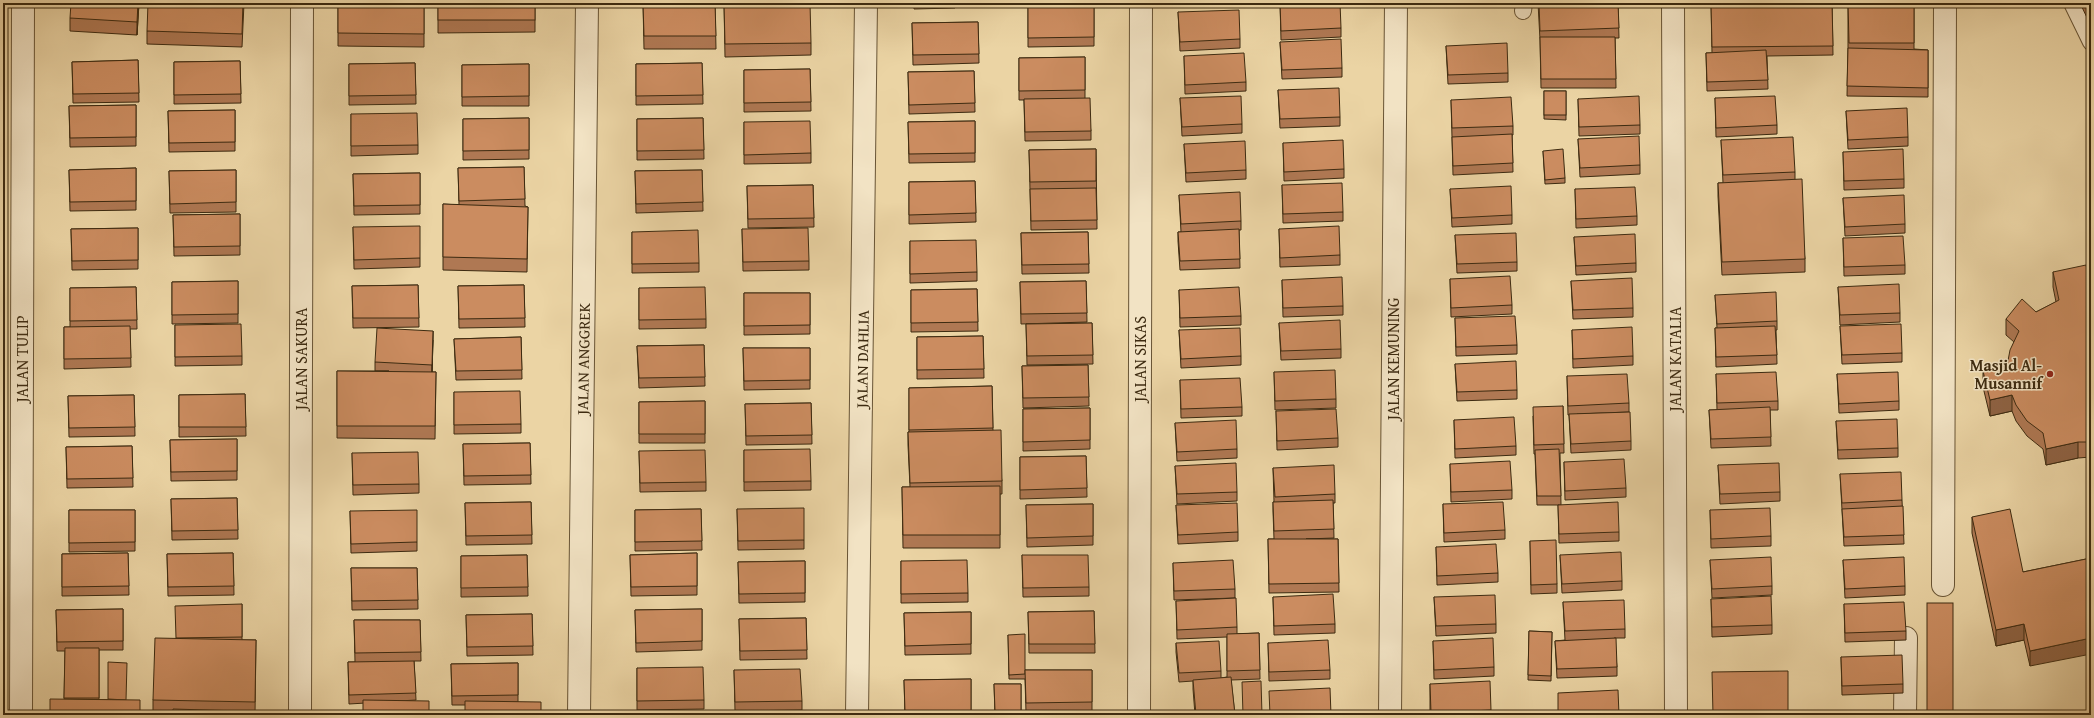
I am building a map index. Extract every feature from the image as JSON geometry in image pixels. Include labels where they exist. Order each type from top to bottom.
[{"type":"street","name":"JALAN TULIP","points":[[21,715],[23,3]]},
{"type":"street","name":"JALAN SAKURA","points":[[300,715],[302,3]]},
{"type":"street","name":"JALAN ANGGREK","points":[[579,715],[587,3]]},
{"type":"street","name":"JALAN DAHLIA","points":[[857,715],[866,3]]},
{"type":"street","name":"JALAN SIKAS","points":[[1139,715],[1141,3]]},
{"type":"street","name":"JALAN KEMUNING","points":[[1390,715],[1396,3]]},
{"type":"street","name":"JALAN KATALIA","points":[[1673,3],[1676,715]]},
{"type":"street","points":[[1943,585],[1945,3]]},
{"type":"street","points":[[1905,715],[1906,638]]},
{"type":"lane","points":[[2072,3],[2091,42]]},
{"type":"building","points":[[71,3],[138,3],[137,22],[70,18]]},
{"type":"building","points":[[148,3],[243,3],[242,34],[147,31]]},
{"type":"building","points":[[338,3],[424,3],[424,34],[338,33]]},
{"type":"building","points":[[438,3],[535,3],[535,20],[438,20]]},
{"type":"building","points":[[643,3],[715,3],[716,36],[644,36]]},
{"type":"building","points":[[724,3],[810,3],[811,43],[725,44]]},
{"type":"building","points":[[1280,3],[1340,3],[1341,28],[1281,31]]},
{"type":"building","points":[[1539,3],[1618,3],[1619,28],[1540,31]]},
{"type":"building","points":[[1711,3],[1832,3],[1833,46],[1712,47]]},
{"type":"building","points":[[1848,3],[1914,3],[1914,43],[1849,43]]},
{"type":"building","points":[[2086,3],[2091,3],[2091,13]]},
{"type":"building","points":[[1028,5],[1094,5],[1094,37],[1028,38]]},
{"type":"building","points":[[1239,10],[1240,39],[1180,42],[1178,12]]},
{"type":"building","points":[[978,22],[979,54],[913,55],[912,23]]},
{"type":"building","points":[[1540,37],[1615,37],[1616,79],[1541,79]]},
{"type":"building","points":[[1341,39],[1342,68],[1282,70],[1280,42]]},
{"type":"building","points":[[1507,43],[1508,73],[1448,75],[1446,46]]},
{"type":"building","points":[[1848,48],[1928,50],[1928,88],[1847,86]]},
{"type":"building","points":[[1766,50],[1768,80],[1707,82],[1706,53]]},
{"type":"building","points":[[1244,53],[1246,82],[1185,85],[1184,56]]},
{"type":"building","points":[[1085,57],[1085,90],[1019,91],[1019,58]]},
{"type":"building","points":[[138,60],[139,93],[73,94],[72,62]]},
{"type":"building","points":[[240,61],[241,94],[174,95],[174,62]]},
{"type":"building","points":[[415,63],[416,95],[349,96],[349,64]]},
{"type":"building","points":[[702,63],[703,95],[636,96],[636,64]]},
{"type":"building","points":[[529,64],[529,96],[462,97],[462,65]]},
{"type":"building","points":[[810,69],[811,102],[744,103],[744,70]]},
{"type":"building","points":[[974,71],[975,103],[909,105],[908,72]]},
{"type":"building","points":[[1339,88],[1340,117],[1280,119],[1278,90]]},
{"type":"building","points":[[1544,91],[1566,91],[1566,115],[1544,115]]},
{"type":"building","points":[[1241,96],[1242,124],[1182,127],[1180,98]]},
{"type":"building","points":[[1639,96],[1640,125],[1579,127],[1578,99]]},
{"type":"building","points":[[1775,96],[1777,125],[1716,128],[1715,98]]},
{"type":"building","points":[[1511,97],[1513,126],[1452,128],[1451,100]]},
{"type":"building","points":[[1090,98],[1091,131],[1025,132],[1024,99]]},
{"type":"building","points":[[136,105],[136,137],[70,138],[69,106]]},
{"type":"building","points":[[1907,108],[1908,137],[1848,140],[1846,111]]},
{"type":"building","points":[[235,110],[235,142],[169,143],[168,111]]},
{"type":"building","points":[[417,113],[418,145],[351,146],[351,114]]},
{"type":"building","points":[[529,118],[529,150],[463,151],[463,119]]},
{"type":"building","points":[[703,118],[704,150],[637,151],[637,119]]},
{"type":"building","points":[[810,121],[811,153],[744,155],[744,122]]},
{"type":"building","points":[[975,121],[975,153],[909,154],[908,122]]},
{"type":"building","points":[[1512,134],[1513,163],[1453,166],[1452,137]]},
{"type":"building","points":[[1639,136],[1640,165],[1580,168],[1578,139]]},
{"type":"building","points":[[1793,137],[1795,172],[1723,175],[1721,140]]},
{"type":"building","points":[[1343,140],[1344,169],[1284,172],[1283,143]]},
{"type":"building","points":[[1245,141],[1246,170],[1186,173],[1184,144]]},
{"type":"building","points":[[1096,149],[1096,181],[1030,182],[1029,150]]},
{"type":"building","points":[[1563,149],[1565,178],[1545,180],[1543,151]]},
{"type":"building","points":[[1903,149],[1904,179],[1844,181],[1843,152]]},
{"type":"building","points":[[524,167],[525,199],[459,201],[458,168]]},
{"type":"building","points":[[136,168],[136,201],[70,202],[69,170]]},
{"type":"building","points":[[236,170],[236,202],[170,204],[169,171]]},
{"type":"building","points":[[702,170],[703,202],[636,204],[635,171]]},
{"type":"building","points":[[420,173],[420,205],[354,206],[353,174]]},
{"type":"building","points":[[1802,179],[1805,259],[1722,262],[1718,183]]},
{"type":"building","points":[[975,181],[976,213],[909,215],[909,182]]},
{"type":"building","points":[[1342,183],[1343,212],[1283,214],[1282,185]]},
{"type":"building","points":[[813,185],[814,218],[748,219],[747,186]]},
{"type":"building","points":[[1511,186],[1512,215],[1452,218],[1450,189]]},
{"type":"building","points":[[1635,187],[1637,216],[1576,219],[1575,189]]},
{"type":"building","points":[[1096,188],[1097,220],[1031,221],[1030,189]]},
{"type":"building","points":[[1240,192],[1241,221],[1181,224],[1179,195]]},
{"type":"building","points":[[1904,195],[1905,224],[1845,227],[1843,198]]},
{"type":"building","points":[[443,204],[528,207],[527,259],[443,257]]},
{"type":"building","points":[[240,214],[240,246],[174,247],[173,215]]},
{"type":"building","points":[[420,226],[420,258],[354,260],[353,227]]},
{"type":"building","points":[[1339,226],[1340,255],[1280,258],[1279,229]]},
{"type":"building","points":[[138,228],[138,260],[72,261],[71,229]]},
{"type":"building","points":[[808,228],[809,261],[743,262],[742,229]]},
{"type":"building","points":[[1239,229],[1240,259],[1180,261],[1178,232]]},
{"type":"building","points":[[698,230],[699,263],[632,264],[632,232]]},
{"type":"building","points":[[1088,232],[1089,264],[1022,265],[1021,233]]},
{"type":"building","points":[[1516,233],[1517,262],[1457,264],[1455,235]]},
{"type":"building","points":[[1635,234],[1636,263],[1576,266],[1574,237]]},
{"type":"building","points":[[1903,236],[1905,265],[1844,267],[1843,238]]},
{"type":"building","points":[[976,240],[977,272],[910,274],[910,241]]},
{"type":"building","name":"Masjid Al- Musannif","points":[[2086,265],[2091,286],[2091,442],[2078,442],[2046,449],[2043,433],[2027,421],[2016,405],[2012,395],[1990,400],[1983,371],[2007,366],[2010,350],[2019,331],[2006,319],[2022,299],[2036,312],[2059,300],[2053,272]]},
{"type":"building","points":[[1510,276],[1512,305],[1451,308],[1450,279]]},
{"type":"building","points":[[1342,277],[1343,306],[1283,308],[1282,280]]},
{"type":"building","points":[[1632,278],[1633,308],[1573,310],[1571,281]]},
{"type":"building","points":[[238,281],[238,314],[172,315],[172,282]]},
{"type":"building","points":[[1086,281],[1087,313],[1021,314],[1020,282]]},
{"type":"building","points":[[1899,284],[1900,313],[1840,315],[1838,287]]},
{"type":"building","points":[[418,285],[419,318],[353,318],[352,286]]},
{"type":"building","points":[[524,285],[525,318],[459,319],[458,286]]},
{"type":"building","points":[[136,287],[137,320],[70,321],[70,288]]},
{"type":"building","points":[[705,287],[706,319],[639,320],[639,288]]},
{"type":"building","points":[[1239,287],[1241,316],[1180,318],[1179,290]]},
{"type":"building","points":[[977,289],[978,322],[911,323],[911,290]]},
{"type":"building","points":[[1776,292],[1777,321],[1717,324],[1715,295]]},
{"type":"building","points":[[744,293],[810,293],[810,325],[744,326]]},
{"type":"building","points":[[1515,316],[1517,345],[1456,347],[1455,318]]},
{"type":"building","points":[[1340,320],[1341,349],[1281,351],[1279,323]]},
{"type":"building","points":[[1092,323],[1093,355],[1027,356],[1026,324]]},
{"type":"building","points":[[241,324],[242,356],[175,357],[175,325]]},
{"type":"building","points":[[1901,324],[1902,353],[1842,355],[1840,326]]},
{"type":"building","points":[[130,326],[131,358],[64,359],[64,327]]},
{"type":"building","points":[[1775,326],[1777,355],[1716,357],[1715,328]]},
{"type":"building","points":[[1632,327],[1633,356],[1573,359],[1572,330]]},
{"type":"building","points":[[377,328],[433,331],[432,365],[375,362]]},
{"type":"building","points":[[1240,328],[1241,356],[1181,359],[1179,330]]},
{"type":"building","points":[[983,336],[984,369],[917,370],[917,337]]},
{"type":"building","points":[[521,337],[522,370],[456,371],[454,339]]},
{"type":"building","points":[[704,345],[705,377],[639,378],[637,346]]},
{"type":"building","points":[[743,348],[810,348],[810,380],[744,381]]},
{"type":"building","points":[[1516,361],[1517,390],[1457,392],[1455,364]]},
{"type":"building","points":[[1088,365],[1089,397],[1023,398],[1022,366]]},
{"type":"building","points":[[1335,370],[1336,399],[1275,401],[1274,372]]},
{"type":"building","points":[[337,371],[436,372],[435,426],[337,426]]},
{"type":"building","points":[[1776,372],[1778,401],[1717,403],[1716,374]]},
{"type":"building","points":[[1898,372],[1899,401],[1839,404],[1837,374]]},
{"type":"building","points":[[1627,374],[1629,403],[1568,406],[1567,376]]},
{"type":"building","points":[[1240,378],[1242,407],[1181,409],[1180,380]]},
{"type":"building","points":[[992,386],[993,428],[909,430],[909,388]]},
{"type":"building","points":[[520,391],[521,424],[454,425],[454,392]]},
{"type":"building","points":[[245,394],[246,427],[179,427],[179,395]]},
{"type":"building","points":[[134,395],[135,427],[69,428],[68,396]]},
{"type":"building","points":[[705,401],[705,434],[639,434],[639,402]]},
{"type":"building","points":[[811,403],[812,435],[746,436],[745,404]]},
{"type":"building","points":[[1563,406],[1564,444],[1534,445],[1533,407]]},
{"type":"building","points":[[1770,407],[1771,437],[1711,439],[1709,410]]},
{"type":"building","points":[[1090,408],[1090,440],[1023,442],[1023,409]]},
{"type":"building","points":[[1336,409],[1338,438],[1277,441],[1276,411]]},
{"type":"building","points":[[1630,412],[1631,441],[1571,444],[1569,414]]},
{"type":"building","points":[[1514,417],[1516,446],[1455,449],[1454,420]]},
{"type":"building","points":[[1897,419],[1898,448],[1838,450],[1836,421]]},
{"type":"building","points":[[1236,420],[1237,449],[1177,452],[1175,423]]},
{"type":"building","points":[[1001,430],[1002,481],[910,483],[908,432]]},
{"type":"building","points":[[237,439],[237,471],[171,472],[170,440]]},
{"type":"building","points":[[530,443],[531,475],[464,476],[463,444]]},
{"type":"building","points":[[132,446],[133,478],[67,479],[66,447]]},
{"type":"building","points":[[810,449],[811,481],[744,482],[744,450]]},
{"type":"building","points":[[1559,449],[1561,496],[1537,496],[1535,450]]},
{"type":"building","points":[[705,450],[706,482],[640,483],[639,451]]},
{"type":"building","points":[[418,452],[419,484],[353,485],[352,453]]},
{"type":"building","points":[[1086,456],[1087,488],[1020,490],[1020,457]]},
{"type":"building","points":[[1624,459],[1626,488],[1565,491],[1564,462]]},
{"type":"building","points":[[1510,461],[1512,490],[1451,492],[1450,464]]},
{"type":"building","points":[[1236,463],[1237,492],[1177,494],[1175,466]]},
{"type":"building","points":[[1779,463],[1780,492],[1720,494],[1718,465]]},
{"type":"building","points":[[1334,465],[1335,494],[1275,497],[1273,468]]},
{"type":"building","points":[[1901,472],[1902,500],[1842,503],[1840,474]]},
{"type":"building","points":[[1000,486],[1000,535],[903,535],[902,487]]},
{"type":"building","points":[[237,498],[238,530],[172,531],[171,499]]},
{"type":"building","points":[[1333,500],[1334,529],[1274,531],[1273,502]]},
{"type":"building","points":[[531,502],[532,535],[466,536],[465,503]]},
{"type":"building","points":[[1503,502],[1505,530],[1444,533],[1443,504]]},
{"type":"building","points":[[1618,502],[1619,532],[1559,534],[1558,505]]},
{"type":"building","points":[[1237,503],[1238,532],[1178,535],[1176,505]]},
{"type":"building","points":[[1093,504],[1093,536],[1027,538],[1026,505]]},
{"type":"building","points":[[1903,506],[1904,535],[1844,537],[1842,509]]},
{"type":"building","points":[[804,508],[804,540],[738,541],[737,509]]},
{"type":"building","points":[[1770,508],[1771,536],[1711,539],[1710,510]]},
{"type":"building","points":[[701,509],[702,541],[635,542],[635,510]]},
{"type":"building","points":[[2010,509],[2023,572],[2091,558],[2091,638],[2030,651],[2024,624],[1996,630],[1972,517]]},
{"type":"building","points":[[69,510],[135,510],[135,542],[69,543]]},
{"type":"building","points":[[417,510],[417,542],[351,544],[350,511]]},
{"type":"building","points":[[1268,539],[1338,539],[1339,583],[1269,584]]},
{"type":"building","points":[[1556,540],[1557,584],[1531,585],[1530,541]]},
{"type":"building","points":[[1496,544],[1498,573],[1437,576],[1436,547]]},
{"type":"building","points":[[1621,552],[1622,581],[1562,584],[1560,555]]},
{"type":"building","points":[[128,553],[129,586],[62,587],[62,554]]},
{"type":"building","points":[[233,553],[234,586],[168,587],[167,554]]},
{"type":"building","points":[[697,553],[697,586],[631,587],[630,555]]},
{"type":"building","points":[[527,555],[528,587],[461,588],[461,556]]},
{"type":"building","points":[[1022,555],[1088,555],[1089,587],[1023,588]]},
{"type":"building","points":[[1771,557],[1772,586],[1712,589],[1710,560]]},
{"type":"building","points":[[1904,557],[1905,586],[1845,589],[1843,560]]},
{"type":"building","points":[[967,560],[968,593],[901,594],[901,561]]},
{"type":"building","points":[[1233,560],[1235,589],[1174,591],[1173,563]]},
{"type":"building","points":[[805,561],[805,593],[739,594],[738,562]]},
{"type":"building","points":[[351,568],[417,568],[418,600],[352,601]]},
{"type":"building","points":[[1333,594],[1335,624],[1274,626],[1273,597]]},
{"type":"building","points":[[1495,595],[1496,624],[1436,626],[1434,597]]},
{"type":"building","points":[[1771,596],[1772,625],[1712,627],[1711,599]]},
{"type":"building","points":[[1236,598],[1237,627],[1177,630],[1176,601]]},
{"type":"building","points":[[1624,600],[1625,629],[1565,631],[1563,602]]},
{"type":"building","points":[[1904,602],[1906,631],[1845,633],[1844,604]]},
{"type":"building","points":[[1927,603],[1953,603],[1953,715],[1927,715]]},
{"type":"building","points":[[242,604],[242,637],[176,638],[175,606]]},
{"type":"building","points":[[123,609],[123,641],[57,642],[56,610]]},
{"type":"building","points":[[702,609],[702,641],[636,643],[635,610]]},
{"type":"building","points":[[1094,611],[1095,644],[1029,644],[1028,612]]},
{"type":"building","points":[[971,612],[971,644],[905,646],[904,613]]},
{"type":"building","points":[[532,614],[533,646],[467,647],[466,615]]},
{"type":"building","points":[[806,618],[807,650],[740,651],[739,619]]},
{"type":"building","points":[[354,620],[420,620],[421,652],[355,653]]},
{"type":"building","points":[[1529,631],[1552,632],[1551,676],[1528,675]]},
{"type":"building","points":[[1259,633],[1260,670],[1227,671],[1227,634]]},
{"type":"building","points":[[1025,634],[1025,674],[1009,675],[1008,635]]},
{"type":"building","points":[[155,638],[256,640],[255,702],[153,700]]},
{"type":"building","points":[[1493,638],[1494,667],[1434,670],[1433,641]]},
{"type":"building","points":[[1616,638],[1617,667],[1557,669],[1555,641]]},
{"type":"building","points":[[1328,640],[1330,670],[1269,672],[1268,643]]},
{"type":"building","points":[[1219,641],[1221,671],[1179,673],[1176,643]]},
{"type":"building","points":[[65,648],[99,648],[99,698],[64,698]]},
{"type":"building","points":[[1902,655],[1903,684],[1842,686],[1841,657]]},
{"type":"building","points":[[414,661],[416,693],[349,695],[348,662]]},
{"type":"building","points":[[108,662],[127,663],[126,700],[108,699]]},
{"type":"building","points":[[518,663],[518,695],[452,696],[451,664]]},
{"type":"building","points":[[703,667],[704,700],[637,701],[637,668]]},
{"type":"building","points":[[800,669],[802,701],[735,702],[734,670]]},
{"type":"building","points":[[1025,670],[1092,670],[1092,702],[1026,703]]},
{"type":"building","points":[[1788,671],[1788,715],[1713,715],[1712,672]]},
{"type":"building","points":[[1231,677],[1235,715],[1196,715],[1193,680]]},
{"type":"building","points":[[971,679],[971,711],[905,712],[904,680]]},
{"type":"building","points":[[1261,681],[1262,715],[1243,715],[1242,682]]},
{"type":"building","points":[[1490,681],[1491,710],[1431,713],[1430,684]]},
{"type":"building","points":[[994,684],[1021,684],[1021,711],[995,711]]},
{"type":"building","points":[[1330,688],[1331,715],[1270,715],[1269,691]]},
{"type":"building","points":[[1618,690],[1619,715],[1558,715],[1558,693]]},
{"type":"building","points":[[50,699],[140,700],[140,715],[50,715]]},
{"type":"building","points":[[363,700],[429,701],[429,715],[363,715]]},
{"type":"building","points":[[465,701],[541,702],[541,715],[465,715]]},
{"type":"building","points":[[173,709],[240,711],[240,715],[173,715]]},
{"type":"place","name":"Masjid Al- Musannif","points":[[2050,374]]}]
